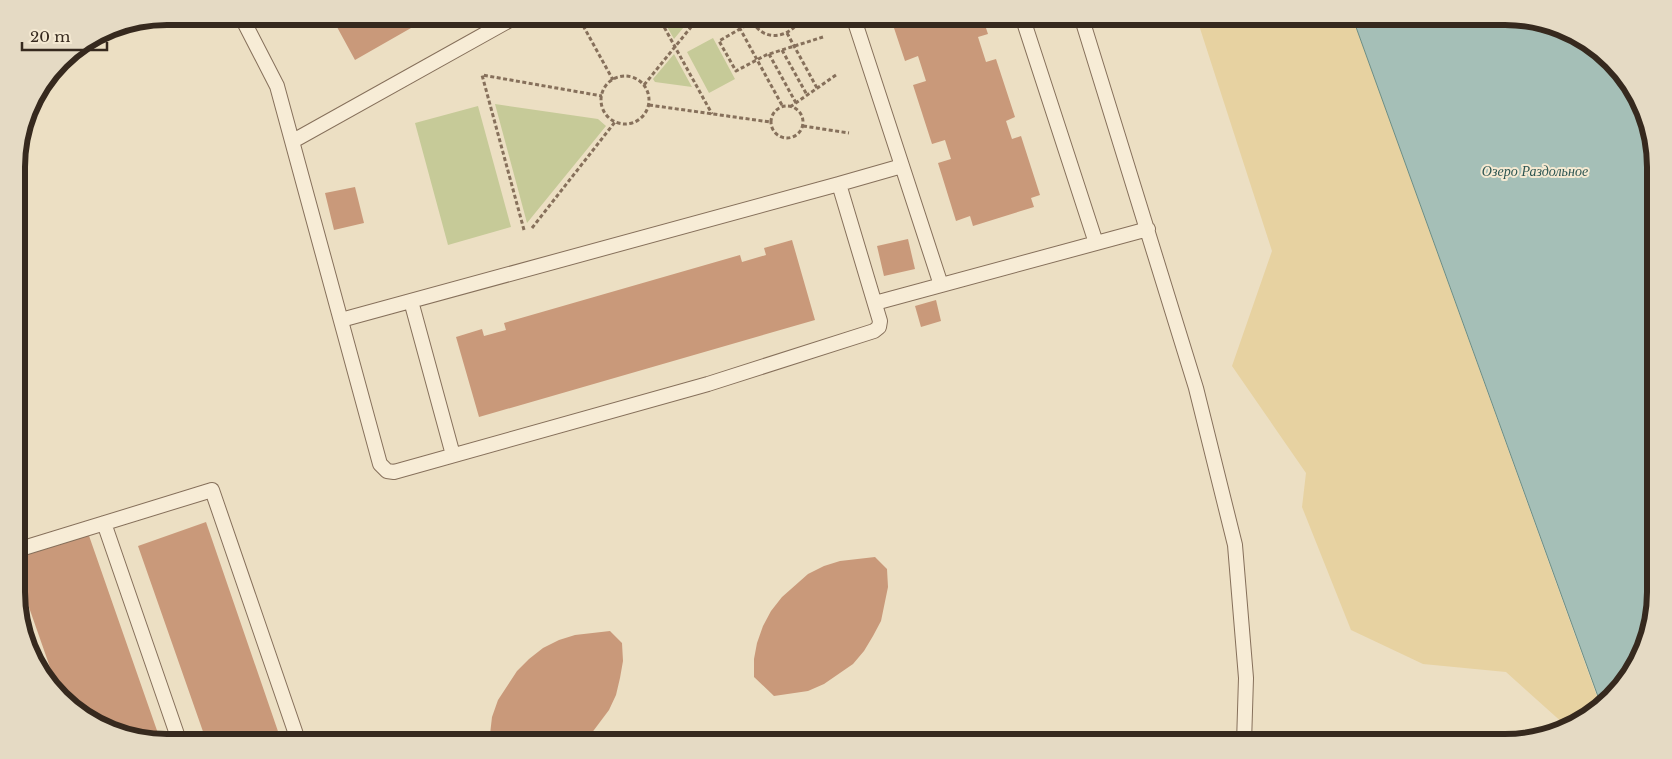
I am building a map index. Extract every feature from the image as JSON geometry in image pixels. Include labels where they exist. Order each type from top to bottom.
[{"type":"lane","points":[[246,25],[277,86],[380,464],[387,471],[394,472],[708,384],[874,331],[879,327],[880,321],[839,184]]},
{"type":"lane","points":[[293,141],[501,25]]},
{"type":"lane","points":[[856,25],[942,285]]},
{"type":"lane","points":[[1025,25],[1096,243]]},
{"type":"lane","points":[[1084,25],[1196,388],[1234,545],[1246,678],[1244,734]]},
{"type":"lane","points":[[341,320],[902,166]]},
{"type":"lane","points":[[875,303],[1148,230]]},
{"type":"lane","points":[[411,301],[453,455]]},
{"type":"lane","points":[[25,548],[212,490],[295,734]]},
{"type":"lane","points":[[104,523],[177,734]]},
{"type":"path","points":[[583,25],[613,80]]},
{"type":"path","points":[[663,25],[712,114]]},
{"type":"path","points":[[644,85],[693,25]]},
{"type":"path","points":[[738,25],[783,107]]},
{"type":"path","points":[[747,25],[719,41],[736,71],[769,54],[823,37]]},
{"type":"path","points":[[755,25],[769,35],[780,36],[798,25]]},
{"type":"path","points":[[787,33],[817,88]]},
{"type":"path","points":[[782,50],[807,95]]},
{"type":"path","points":[[769,54],[796,103]]},
{"type":"path","points":[[524,230],[482,75],[602,96]]},
{"type":"path","points":[[790,106],[802,114],[804,123],[801,131],[795,137],[786,139],[778,136],[772,130],[770,122],[773,113],[779,108],[796,103],[836,75]]},
{"type":"path","points":[[620,76],[630,76],[639,80],[644,85],[650,95],[649,105],[646,114],[639,120],[631,124],[621,124],[605,114],[602,96],[605,87],[613,80],[620,76]]},
{"type":"path","points":[[649,105],[770,122]]},
{"type":"path","points":[[532,228],[615,122]]},
{"type":"path","points":[[803,126],[849,133]]},
{"type":"green space","points":[[666,25],[686,25],[674,39]]},
{"type":"green space","points":[[713,38],[735,79],[709,93],[687,52]]},
{"type":"green space","points":[[674,54],[692,87],[655,82],[653,79]]},
{"type":"green space","points":[[495,104],[598,119],[606,126],[527,223]]},
{"type":"green space","points":[[478,106],[511,227],[448,245],[415,123]]},
{"type":"sand","points":[[1199,25],[1355,25],[1598,699],[1592,705],[1561,722],[1506,672],[1423,664],[1351,630],[1302,507],[1306,473],[1232,366],[1272,251]]},
{"type":"water","name":"Озеро Раздольное","points":[[1355,25],[1514,25],[1551,33],[1576,44],[1592,54],[1618,80],[1636,113],[1646,148],[1647,167],[1647,601],[1639,638],[1628,663],[1618,679],[1599,698]]},
{"type":"building","points":[[336,25],[416,25],[355,60]]},
{"type":"building","points":[[893,25],[985,25],[988,34],[978,37],[986,62],[996,59],[1015,117],[1006,121],[1012,139],[1021,136],[1040,195],[1031,198],[1034,207],[973,226],[970,216],[956,221],[938,163],[951,159],[945,140],[932,144],[913,85],[926,81],[918,56],[905,61]]},
{"type":"building","points":[[355,187],[364,223],[334,230],[325,193]]},
{"type":"building","points":[[908,239],[915,269],[884,276],[877,246]]},
{"type":"building","points":[[792,240],[815,320],[479,417],[456,337],[482,329],[484,336],[506,330],[504,323],[740,255],[742,262],[766,255],[764,248]]},
{"type":"building","points":[[936,300],[941,321],[921,327],[915,306]]},
{"type":"building","points":[[206,522],[279,734],[204,734],[138,546]]},
{"type":"building","points":[[87,530],[158,734],[121,726],[96,715],[80,705],[54,679],[25,597],[25,552]]},
{"type":"building","points":[[875,557],[887,569],[888,587],[881,621],[864,651],[853,664],[824,684],[808,691],[774,696],[754,677],[754,659],[757,643],[771,611],[782,597],[808,574],[840,561]]},
{"type":"building","points":[[610,631],[622,643],[623,661],[616,695],[609,710],[591,734],[490,734],[492,717],[498,700],[517,671],[543,648],[575,635]]}]
